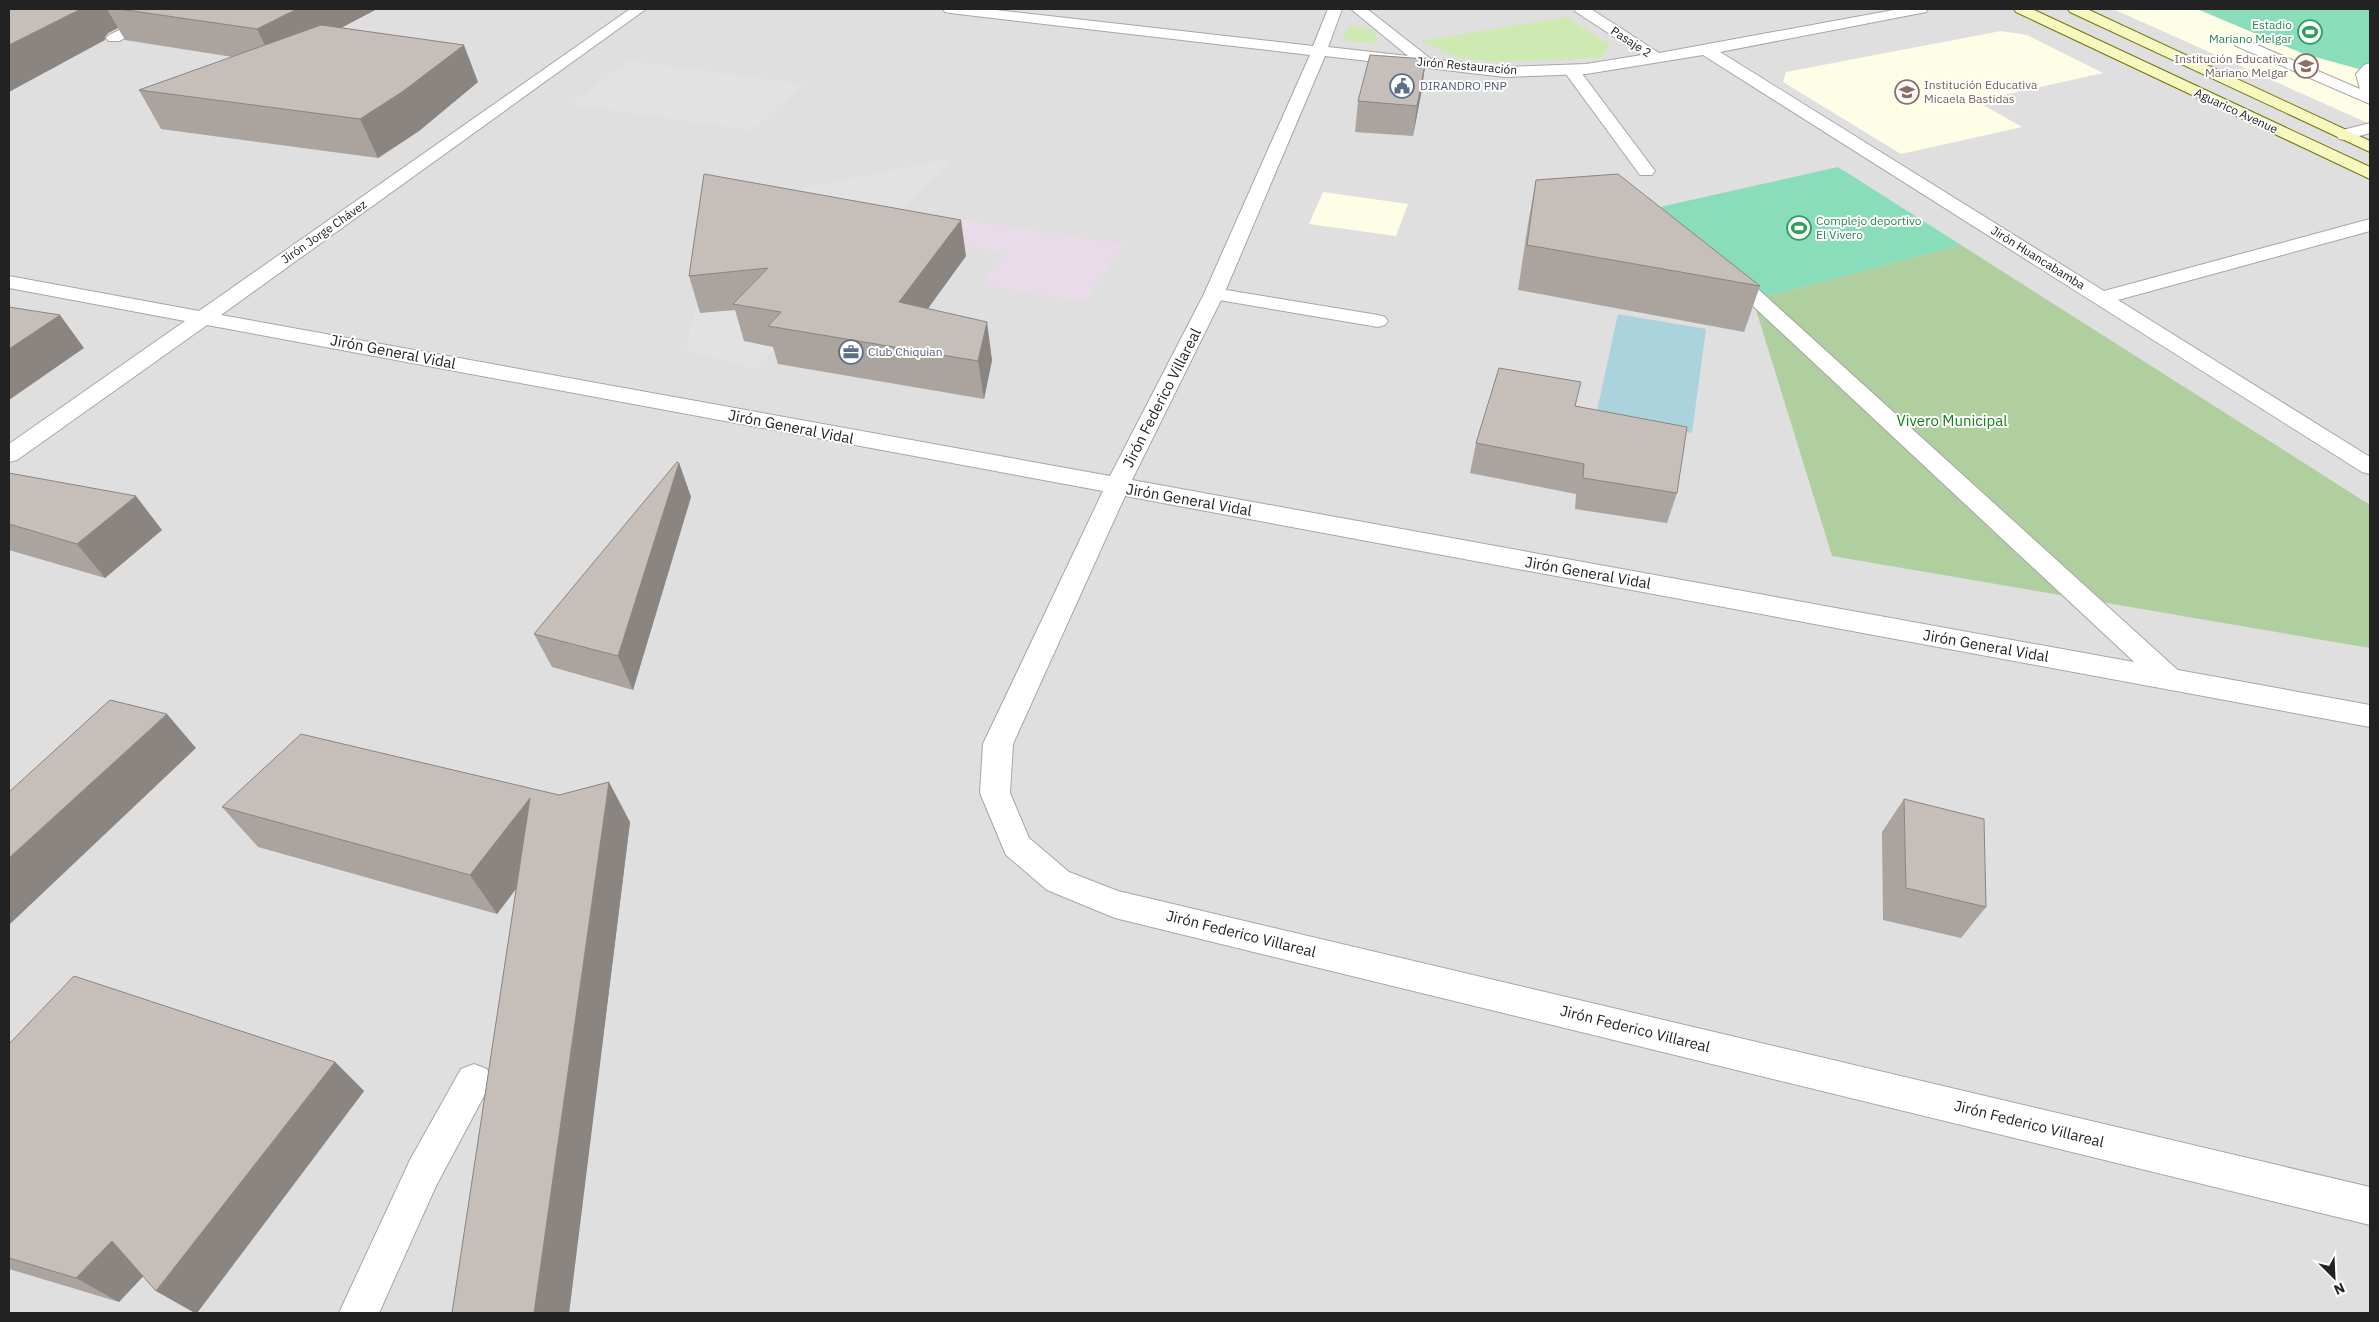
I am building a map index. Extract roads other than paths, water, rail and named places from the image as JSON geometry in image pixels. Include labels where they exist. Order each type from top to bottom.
[{"type":"main road","name":"Aguarico Avenue","points":[[2021,9],[2370,174]]},
{"type":"main road","name":"Aguarico Avenue","points":[[2075,9],[2370,147]]},
{"type":"street","points":[[114,38],[174,9]]},
{"type":"street","name":"Jirón Jorge Chávez","points":[[9,455],[639,9]]},
{"type":"street","name":"Jirón Restauración","points":[[950,9],[1505,72],[1571,70],[1657,58],[1921,9]]},
{"type":"street","name":"Jirón Federico Villareal","points":[[1335,9],[1319,52],[1214,294],[1117,487],[998,744],[995,793],[1017,846],[1058,881],[1115,904],[2370,1206]]},
{"type":"street","points":[[1358,9],[1426,64]]},
{"type":"street","name":"Pasaje 2","points":[[1581,9],[1657,58]]},
{"type":"street","points":[[2241,43],[2370,99]]},
{"type":"street","name":"Jirón Huancabamba","points":[[1706,50],[2370,467]]},
{"type":"street","points":[[2370,68],[2364,74],[2370,94]]},
{"type":"street","points":[[1571,70],[1646,171]]},
{"type":"street","points":[[2345,135],[2370,128]]},
{"type":"street","points":[[2102,298],[2370,226]]},
{"type":"street","points":[[1721,265],[2171,680]]},
{"type":"street","name":"Jirón General Vidal","points":[[9,282],[2370,716]]},
{"type":"street","points":[[1214,294],[1378,321]]},
{"type":"street","points":[[359,1313],[423,1173],[474,1081]]},
{"type":"water","points":[[1618,314],[1706,329],[1692,433],[1596,415]]},
{"type":"place","name":"Estadio Mariano Melgar","points":[[2310,32]]},
{"type":"place","name":"Institución Educativa Mariano Melgar","points":[[2306,66]]},
{"type":"place","name":"DIRANDRO PNP","points":[[1402,86]]},
{"type":"place","name":"Institución Educativa Micaela Bastidas","points":[[1907,92]]},
{"type":"place","name":"Complejo deportivo El Vivero","points":[[1799,228]]},
{"type":"place","name":"Club Chiquian","points":[[851,352]]},
{"type":"park label","name":"Vivero Municipal","points":[[1952,421]]}]
